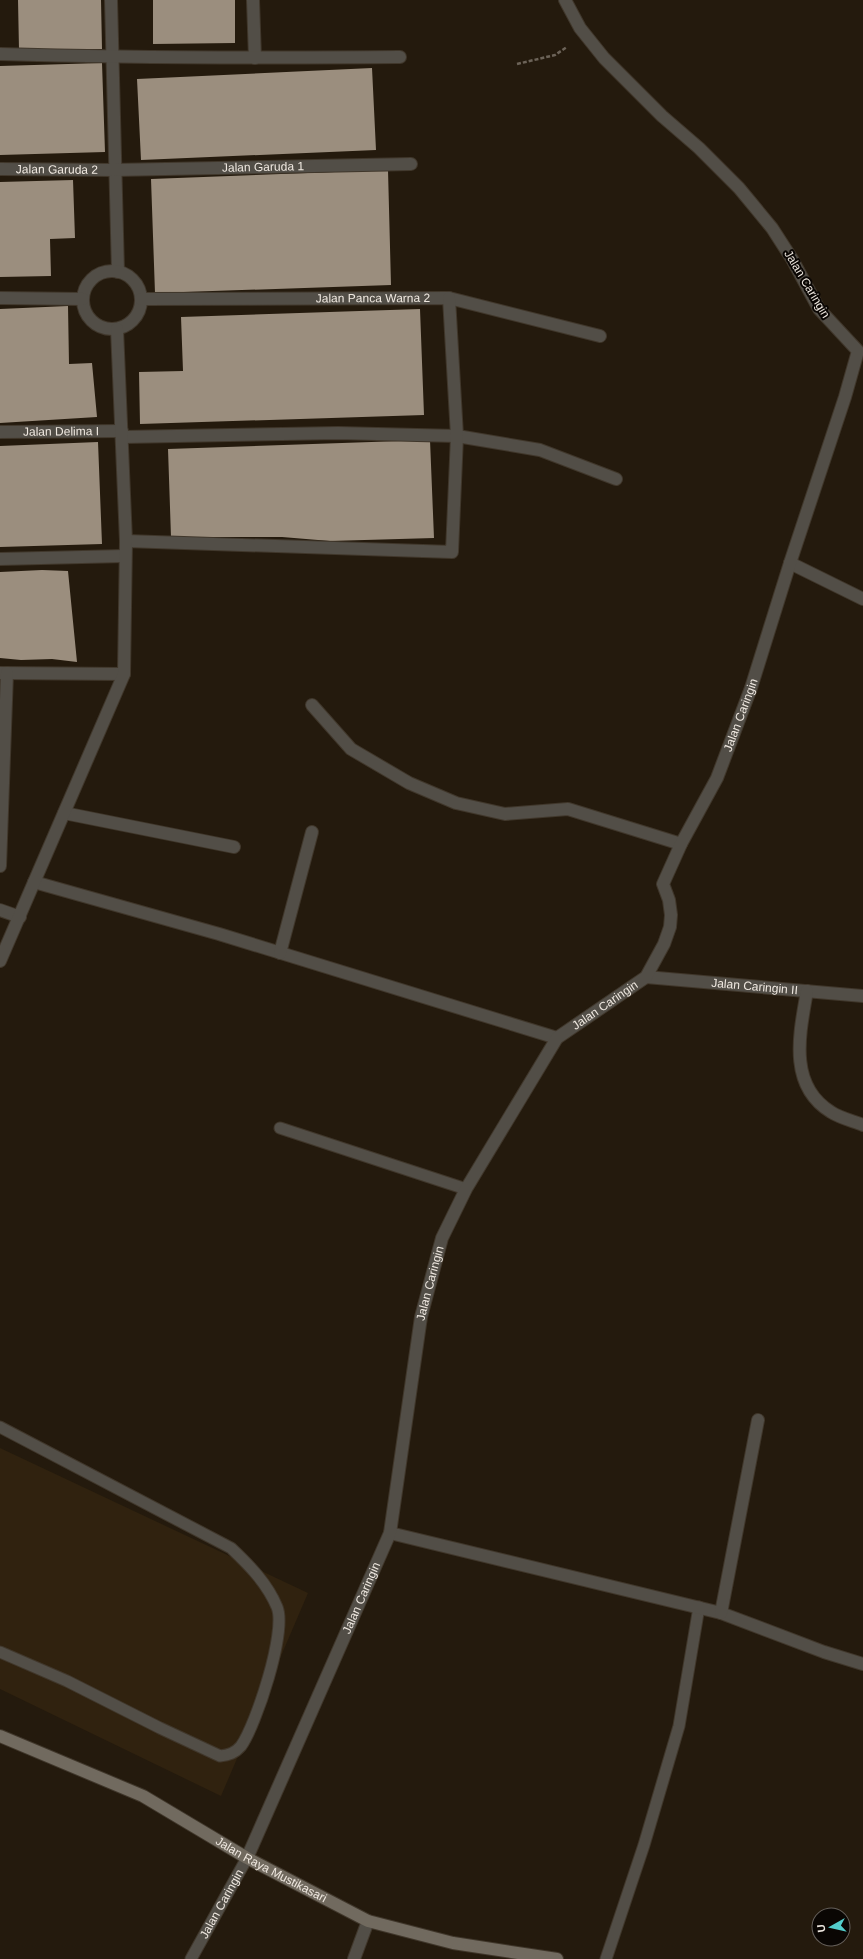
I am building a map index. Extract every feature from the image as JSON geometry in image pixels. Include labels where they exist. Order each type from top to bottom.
[{"type":"main road","name":"Jalan Raya Mustikasari","points":[[0,1736],[143,1796],[247,1858],[368,1921],[453,1943],[555,1959]]},
{"type":"street","points":[[110,0],[118,272]]},
{"type":"street","points":[[253,0],[255,58]]},
{"type":"street","name":"Jalan Caringin","points":[[247,1858],[390,1533],[421,1317],[442,1238],[466,1189],[557,1038],[646,977],[664,944],[670,927],[671,915],[669,900],[663,884],[681,844],[717,778],[751,688],[790,563],[860,352],[837,330],[819,309],[788,252],[772,228],[739,188],[699,148],[627,82],[585,34],[564,0]]},
{"type":"street","points":[[0,54],[111,57],[400,57]]},
{"type":"street","name":"Jalan Garuda 1","points":[[114,170],[411,164]]},
{"type":"street","name":"Jalan Garuda 2","points":[[0,169],[114,170]]},
{"type":"street","points":[[108,272],[118,272],[126,275],[134,281],[139,289],[141,298],[140,307],[132,322],[117,329],[104,328],[93,322],[86,312],[84,299],[86,290],[91,281],[98,275],[108,272]]},
{"type":"street","points":[[0,298],[84,299]]},
{"type":"street","name":"Jalan Panca Warna 2","points":[[141,298],[449,298],[600,336]]},
{"type":"street","points":[[126,541],[452,552],[457,436],[449,298]]},
{"type":"street","points":[[0,961],[124,674],[124,556],[126,541],[117,329]]},
{"type":"street","name":"Jalan Delima I","points":[[0,432],[122,434],[338,433],[457,436],[540,450],[616,479]]},
{"type":"street","points":[[0,559],[124,556]]},
{"type":"street","points":[[790,563],[863,599]]},
{"type":"street","points":[[0,866],[3,673],[124,674]]},
{"type":"street","points":[[312,705],[351,750],[409,783],[456,803],[505,814],[568,809],[681,844]]},
{"type":"street","points":[[64,813],[234,847]]},
{"type":"street","points":[[280,953],[312,832]]},
{"type":"street","points":[[34,882],[280,953],[557,1038]]},
{"type":"street","points":[[0,910],[20,917]]},
{"type":"street","name":"Jalan Caringin II","points":[[646,977],[863,996]]},
{"type":"street","points":[[808,991],[799,1038],[800,1066],[808,1086],[815,1099],[832,1112],[863,1125]]},
{"type":"street","points":[[721,1613],[758,1420]]},
{"type":"street","points":[[390,1533],[721,1613],[824,1652],[863,1664]]},
{"type":"street","points":[[354,1959],[368,1921]]},
{"type":"lane","points":[[280,1128],[466,1189]]},
{"type":"lane","points":[[0,1427],[231,1548],[257,1574],[278,1608],[278,1640],[256,1718],[240,1747],[231,1755],[220,1756],[160,1728],[67,1681],[0,1652]]},
{"type":"lane","points":[[606,1959],[644,1845],[679,1726],[699,1607]]},
{"type":"lane","name":"Jalan Caringin","points":[[191,1959],[247,1858]]},
{"type":"path","points":[[517,64],[555,54],[585,34]]},
{"type":"shaded area","points":[[0,1448],[308,1593],[221,1796],[0,1689]]},
{"type":"building","points":[[18,0],[101,0],[102,49],[19,50]]},
{"type":"building","points":[[153,0],[235,0],[235,43],[153,44]]},
{"type":"building","points":[[102,63],[105,152],[0,155],[0,66]]},
{"type":"building","points":[[372,68],[376,150],[141,160],[137,79]]},
{"type":"building","points":[[388,170],[391,285],[155,293],[151,179]]},
{"type":"building","points":[[73,180],[75,238],[50,239],[51,276],[0,277],[0,182]]},
{"type":"building","points":[[68,306],[69,364],[92,363],[97,417],[0,423],[0,309]]},
{"type":"building","points":[[420,309],[424,415],[140,424],[139,372],[183,371],[181,317]]},
{"type":"building","points":[[430,440],[434,538],[330,541],[282,537],[171,537],[168,449]]},
{"type":"building","points":[[98,442],[102,544],[0,547],[0,446]]},
{"type":"building","points":[[42,570],[68,571],[77,662],[52,659],[21,660],[0,658],[0,572]]}]
